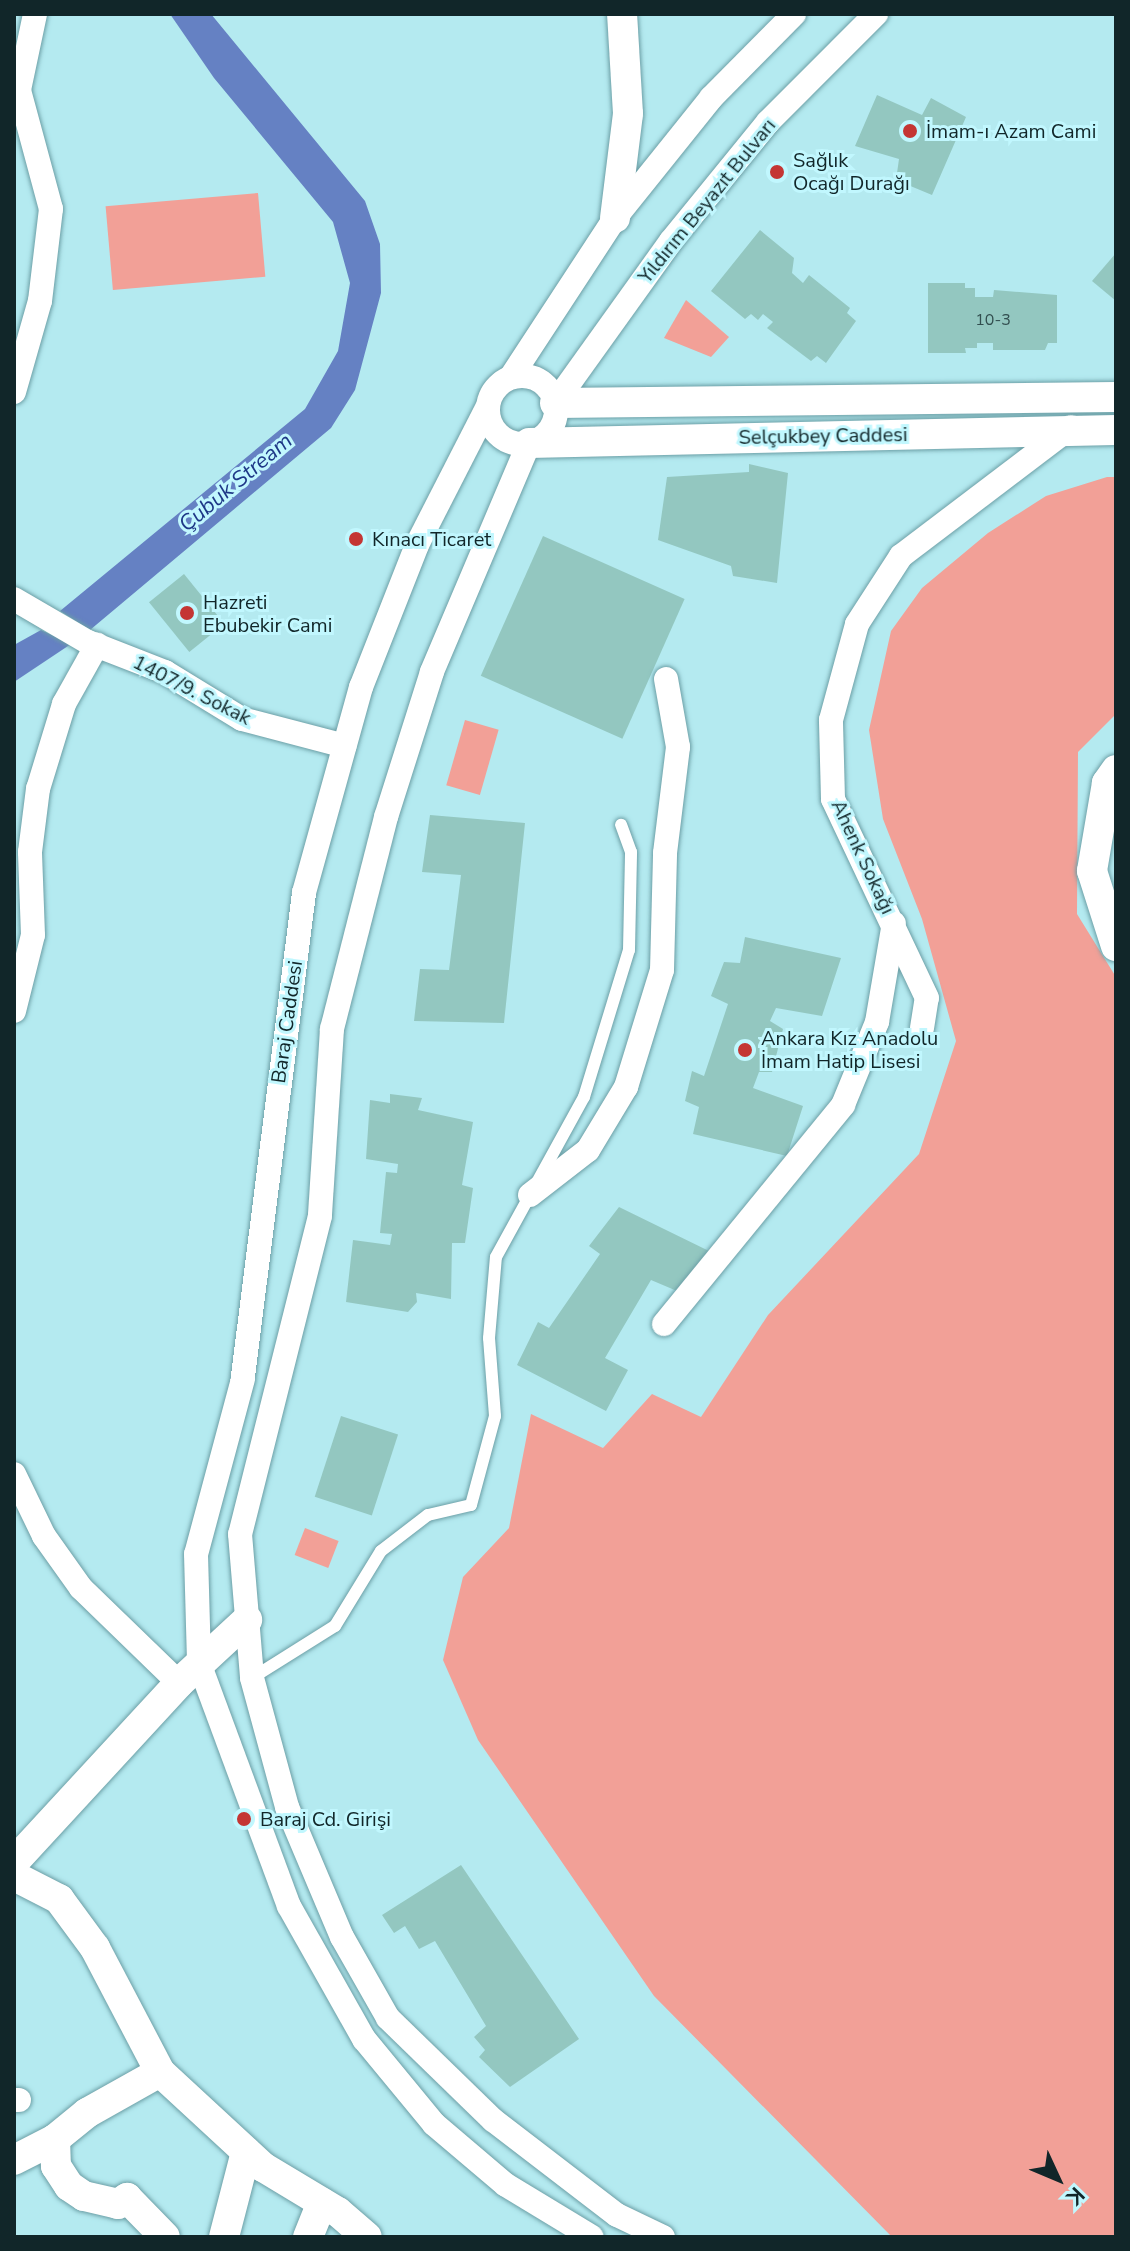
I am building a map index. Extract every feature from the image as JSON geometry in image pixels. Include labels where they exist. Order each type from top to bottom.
[{"type":"street","points":[[14,392],[40,301],[51,209],[19,90],[35,14]]},
{"type":"street","points":[[615,218],[628,114],[622,14]]},
{"type":"street","points":[[529,443],[500,436],[487,408],[497,386],[511,377],[615,218],[711,98],[794,14]]},
{"type":"street","name":"Yıldırım Beyazıt Bulvarı","points":[[555,403],[671,241],[768,122],[876,14]]},
{"type":"street","points":[[511,377],[544,383],[555,403],[553,423],[529,443],[432,672],[386,817],[332,1029],[320,1216],[240,1534],[247,1620],[252,1678],[287,1807],[342,1937],[388,2018],[493,2120],[617,2215],[663,2237]]},
{"type":"street","points":[[1070,431],[1075,397]]},
{"type":"street","name":"Selçukbey Caddesi","points":[[555,403],[1116,397]]},
{"type":"street","name":"Baraj Caddesi","points":[[189,1673],[196,1554],[243,1379],[304,893],[361,687],[417,545],[487,408]]},
{"type":"street","name":"Selçukbey Caddesi","points":[[529,443],[1116,430]]},
{"type":"street","name":"Ahenk Sokağı","points":[[922,1028],[927,998],[833,799],[831,720],[857,624],[901,556],[1070,431]]},
{"type":"street","name":"1407/9. Sokak","points":[[23,606],[92,643],[165,672],[242,719],[345,746]]},
{"type":"street","points":[[14,1011],[33,935],[30,852],[38,789],[64,704],[92,643]]},
{"type":"street","points":[[530,1195],[588,1150],[626,1087],[662,970],[665,853],[678,747],[666,679]]},
{"type":"street","points":[[1116,770],[1107,783],[1092,871],[1116,946]]},
{"type":"street","points":[[664,1324],[843,1105],[877,1022],[894,923]]},
{"type":"street","points":[[14,1474],[44,1536],[81,1588],[189,1673],[289,1906],[364,2039],[434,2124],[506,2185],[592,2237]]},
{"type":"street","points":[[14,1862],[189,1673],[247,1620]]},
{"type":"street","points":[[14,1876],[59,1899],[95,1948],[160,2072],[246,2152],[367,2237]]},
{"type":"street","points":[[14,2160],[55,2139],[87,2113],[160,2072]]},
{"type":"street","points":[[55,2139],[56,2166],[69,2186],[84,2196],[118,2204],[127,2198],[165,2237]]},
{"type":"street","points":[[224,2237],[246,2152]]},
{"type":"street","points":[[308,2237],[322,2203]]},
{"type":"lane","points":[[252,1678],[335,1626],[381,1551],[428,1515],[471,1505],[495,1416],[489,1338],[496,1257],[584,1097],[629,950],[631,852],[621,825]]},
{"type":"shaded area","points":[[258,193],[265,277],[113,290],[106,206]]},
{"type":"shaded area","points":[[686,300],[729,337],[711,357],[664,338]]},
{"type":"shaded area","points":[[1116,477],[1116,714],[1078,752],[1077,914],[1116,977],[1116,2237],[892,2237],[654,1996],[478,1740],[443,1660],[463,1577],[509,1528],[531,1414],[603,1448],[652,1394],[701,1417],[768,1315],[919,1154],[956,1041],[922,919],[883,819],[869,730],[891,631],[922,588],[988,533],[1046,496]]},
{"type":"shaded area","points":[[465,720],[499,730],[480,795],[446,785]]},
{"type":"shaded area","points":[[305,1528],[339,1541],[328,1568],[295,1555]]},
{"type":"water","name":"Çubuk Stream","points":[[170,14],[211,14],[365,201],[380,244],[381,293],[355,390],[331,428],[90,630],[60,611],[305,409],[338,351],[350,283],[333,222],[214,78]]},
{"type":"water","points":[[41,630],[71,644],[14,682],[14,645]]},
{"type":"building","name":"İmam-ı Azam Cami","points":[[877,95],[922,115],[931,98],[966,117],[932,195],[896,180],[899,159],[855,146]]},
{"type":"building","points":[[760,230],[794,258],[792,273],[803,283],[809,275],[850,308],[847,313],[856,321],[826,363],[817,356],[811,361],[767,328],[773,322],[763,314],[758,320],[751,314],[745,319],[711,291]]},
{"type":"building","points":[[1116,253],[1116,301],[1092,281]]},
{"type":"building","points":[[928,283],[965,283],[965,288],[975,288],[975,297],[993,297],[994,290],[1057,295],[1057,343],[1048,343],[1045,350],[993,350],[993,343],[977,343],[977,348],[965,348],[966,353],[928,353]]},
{"type":"building","points":[[749,464],[788,473],[777,583],[733,576],[731,566],[658,540],[667,477],[749,472]]},
{"type":"building","points":[[543,536],[685,599],[622,739],[481,676]]},
{"type":"building","name":"Hazreti Ebubekir Cami","points":[[184,574],[224,624],[189,652],[149,602]]},
{"type":"building","points":[[430,815],[525,823],[504,1023],[414,1021],[420,969],[449,970],[461,875],[422,872]]},
{"type":"building","name":"Ankara Kız Anadolu İmam Hatip Lisesi","points":[[745,937],[841,958],[822,1016],[776,1008],[770,1021],[783,1029],[772,1072],[759,1072],[753,1088],[803,1106],[787,1156],[693,1134],[699,1107],[685,1101],[692,1071],[704,1076],[728,1004],[711,996],[724,962],[740,963]]},
{"type":"building","points":[[390,1094],[422,1098],[418,1110],[473,1122],[462,1185],[473,1188],[465,1243],[452,1243],[451,1299],[416,1293],[417,1302],[408,1312],[346,1302],[353,1240],[390,1245],[392,1234],[380,1233],[386,1172],[397,1173],[398,1164],[366,1159],[370,1100],[390,1103]]},
{"type":"building","points":[[619,1207],[709,1251],[677,1291],[651,1280],[605,1358],[628,1370],[606,1411],[517,1365],[538,1322],[549,1328],[600,1254],[589,1246]]},
{"type":"building","points":[[341,1416],[398,1435],[372,1515],[315,1497]]},
{"type":"building","points":[[461,1865],[579,2039],[510,2087],[479,2057],[485,2050],[474,2037],[486,2026],[435,1941],[419,1949],[405,1926],[394,1933],[382,1915]]},
{"type":"place","name":"İmam-ı Azam Cami","points":[[910,131]]},
{"type":"place","name":"Sağlık Ocağı Durağı","points":[[777,172]]},
{"type":"place","name":"Kınacı Ticaret","points":[[356,539]]},
{"type":"place","name":"Hazreti Ebubekir Cami","points":[[187,613]]},
{"type":"place","name":"Ankara Kız Anadolu İmam Hatip Lisesi","points":[[745,1050]]},
{"type":"place","name":"Baraj Cd. Girişi","points":[[244,1819]]}]
